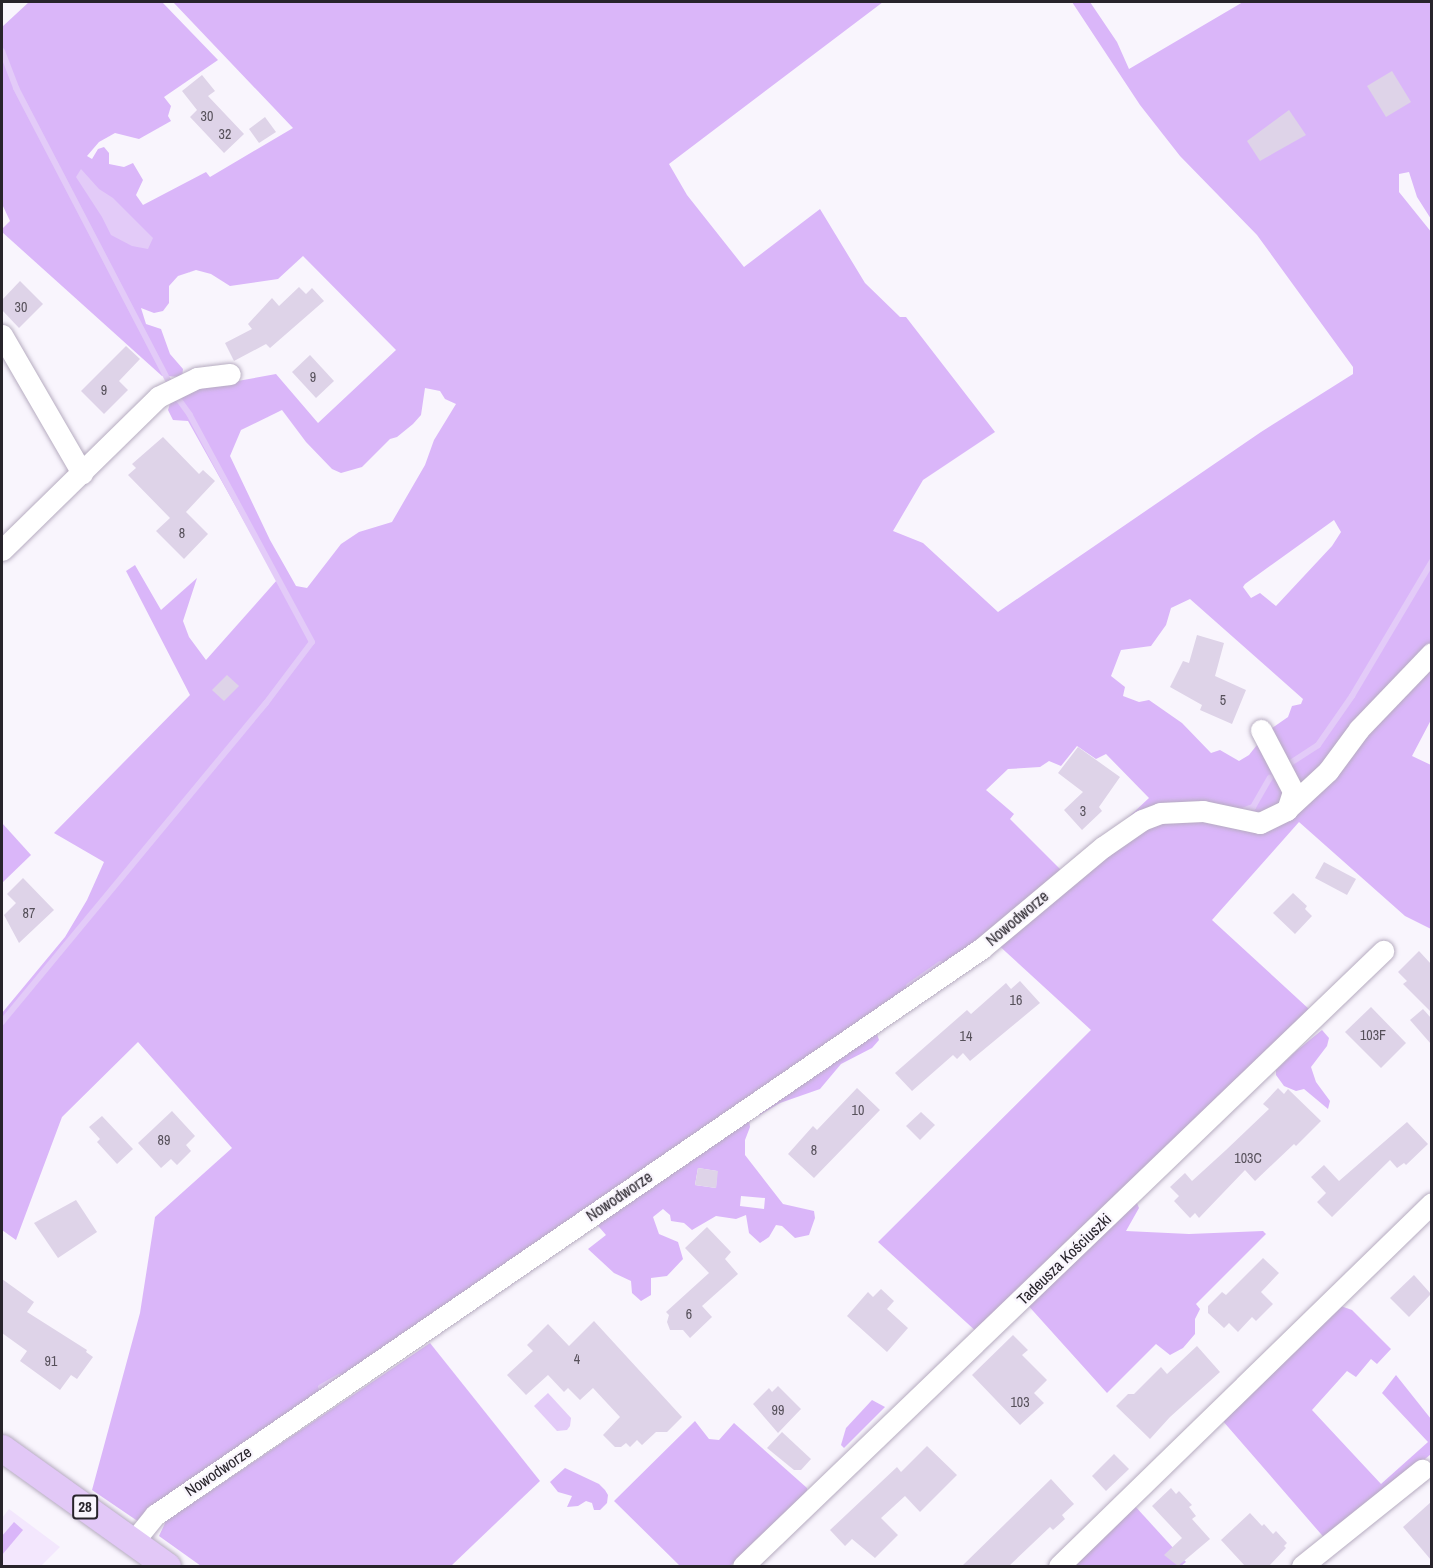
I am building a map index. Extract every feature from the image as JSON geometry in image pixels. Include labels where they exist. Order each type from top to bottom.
[{"type":"main road","name":"28","points":[[2,1448],[167,1566]]},
{"type":"street","points":[[2,335],[81,473]]},
{"type":"street","points":[[2,550],[158,397],[197,378],[230,374]]},
{"type":"street","name":"Nowodworze","points":[[133,1542],[155,1515],[982,948],[1103,847],[1142,820],[1160,813],[1203,811],[1260,823],[1287,810],[1328,771],[1359,729],[1431,653]]},
{"type":"street","points":[[1262,730],[1293,790],[1287,810]]},
{"type":"street","name":"Tadeusza Kościuszki","points":[[743,1566],[1383,951]]},
{"type":"street","points":[[1059,1566],[1431,1203]]},
{"type":"street","points":[[1302,1566],[1422,1470]]},
{"type":"shaded area","points":[[29,2],[162,2],[218,60],[164,97],[171,106],[168,116],[171,121],[139,139],[115,133],[99,142],[87,156],[92,159],[98,149],[104,147],[109,153],[109,164],[124,167],[133,163],[143,180],[136,195],[143,205],[206,172],[210,177],[293,128],[173,2],[883,2],[669,164],[687,195],[744,267],[820,209],[865,283],[900,317],[906,317],[995,432],[923,480],[893,531],[923,543],[998,612],[1261,432],[1353,374],[1353,367],[1257,235],[1180,156],[1140,105],[1072,2],[1090,2],[1117,42],[1129,69],[1243,2],[1431,2],[1431,219],[1417,197],[1409,172],[1399,174],[1399,192],[1432,233],[1432,718],[1412,756],[1431,765],[1431,929],[1405,916],[1299,822],[1212,920],[1310,1010],[978,1333],[878,1242],[1091,1030],[995,942],[1149,798],[1106,754],[1096,759],[1077,746],[1061,766],[1049,761],[1040,767],[1008,769],[986,790],[1014,814],[1010,819],[1066,875],[875,1028],[879,1040],[872,1048],[841,1064],[820,1089],[780,1103],[760,1115],[754,1109],[748,1111],[750,1127],[745,1140],[745,1155],[783,1204],[814,1211],[815,1218],[809,1235],[795,1238],[782,1226],[776,1225],[769,1237],[760,1243],[749,1233],[746,1215],[736,1219],[716,1216],[692,1230],[684,1223],[671,1221],[670,1215],[663,1209],[653,1217],[659,1234],[678,1242],[683,1259],[667,1276],[651,1278],[651,1295],[641,1301],[632,1293],[631,1281],[614,1273],[588,1249],[606,1235],[593,1220],[139,1522],[92,1490],[140,1313],[155,1217],[232,1148],[138,1042],[62,1117],[16,1240],[2,1230],[2,1013],[65,937],[87,900],[104,862],[54,833],[190,695],[126,571],[135,565],[161,610],[197,578],[183,621],[189,637],[206,660],[277,580],[188,421],[173,420],[168,410],[171,400],[184,387],[276,374],[318,423],[396,350],[303,256],[278,279],[230,286],[211,274],[196,270],[178,276],[169,286],[169,303],[163,311],[154,313],[141,308],[146,324],[161,329],[170,354],[183,369],[182,377],[162,376],[2,232],[10,221],[2,204],[2,27]],"holes":[[[425,388],[440,391],[445,399],[456,404],[434,440],[425,465],[392,522],[359,532],[341,544],[307,588],[296,586],[270,540],[230,456],[241,430],[282,410],[306,442],[332,469],[341,473],[362,467],[390,439],[397,437],[421,415]],[[1334,520],[1341,532],[1332,546],[1276,606],[1260,593],[1251,598],[1243,587]],[[1190,599],[1303,699],[1301,704],[1292,706],[1288,717],[1268,731],[1249,755],[1239,761],[1220,750],[1211,753],[1182,723],[1149,700],[1139,702],[1123,696],[1125,687],[1111,676],[1121,650],[1151,646],[1166,625],[1171,608]],[[698,1168],[717,1171],[716,1188],[695,1185]],[[741,1196],[765,1198],[764,1209],[740,1206]]]},
{"type":"shaded area","points":[[81,169],[99,189],[113,198],[153,238],[148,249],[132,246],[111,235],[76,177]]},
{"type":"shaded area","points":[[2,823],[31,855],[2,883]]},
{"type":"shaded area","points":[[1322,1030],[1329,1038],[1327,1046],[1311,1067],[1316,1082],[1330,1101],[1328,1109],[1304,1089],[1296,1091],[1284,1086],[1276,1075],[1276,1070]]},
{"type":"shaded area","points":[[1136,1201],[1139,1208],[1126,1231],[1189,1234],[1263,1231],[1266,1234],[1196,1304],[1200,1309],[1195,1319],[1195,1334],[1183,1348],[1170,1355],[1156,1344],[1107,1393],[1025,1302]]},
{"type":"shaded area","points":[[1338,1305],[1352,1310],[1391,1349],[1377,1364],[1371,1359],[1356,1377],[1347,1371],[1312,1410],[1381,1484],[1428,1442],[1382,1393],[1396,1375],[1431,1419],[1431,1454],[1327,1541],[1222,1420]]},
{"type":"shaded area","points":[[430,1343],[540,1481],[451,1566],[201,1566],[159,1536],[166,1521]]},
{"type":"shaded area","points":[[548,1393],[571,1418],[567,1430],[557,1431],[534,1406]]},
{"type":"shaded area","points":[[872,1400],[885,1407],[844,1448],[841,1445],[846,1428]]},
{"type":"shaded area","points":[[695,1421],[709,1439],[719,1440],[734,1423],[807,1488],[808,1495],[730,1566],[680,1566],[614,1501]]},
{"type":"shaded area","points":[[565,1468],[599,1484],[605,1490],[608,1495],[607,1503],[600,1510],[594,1510],[592,1503],[586,1501],[578,1506],[567,1507],[572,1496],[558,1492],[550,1482]]},
{"type":"shaded area","points":[[1134,1505],[1186,1562],[1181,1566],[1075,1566]]},
{"type":"shaded area","points":[[9,1509],[60,1547],[41,1566],[2,1566],[2,1518]]},
{"type":"shaded area","points":[[14,1522],[23,1530],[2,1555],[2,1536]]},
{"type":"building","points":[[1392,71],[1411,102],[1386,117],[1367,86]]},
{"type":"building","points":[[202,75],[215,91],[208,96],[244,134],[224,153],[190,117],[197,110],[182,91]]},
{"type":"building","points":[[1289,110],[1306,135],[1260,161],[1247,141]]},
{"type":"building","points":[[265,117],[276,132],[259,143],[249,129]]},
{"type":"building","points":[[20,281],[43,304],[19,328],[2,310],[2,300]]},
{"type":"building","points":[[299,287],[306,294],[312,288],[324,301],[270,348],[266,344],[234,361],[225,343],[252,329],[248,324],[272,298],[279,306]]},
{"type":"building","points":[[126,346],[140,359],[119,381],[128,390],[104,414],[81,391]]},
{"type":"building","points":[[310,355],[334,381],[316,398],[292,372]]},
{"type":"building","points":[[163,437],[199,474],[203,470],[215,481],[186,512],[208,534],[184,559],[156,531],[170,518],[128,475],[136,468],[132,464]]},
{"type":"building","points":[[1197,635],[1224,643],[1215,676],[1246,690],[1232,724],[1200,710],[1202,705],[1170,687],[1183,661],[1189,663]]},
{"type":"building","points":[[227,675],[239,686],[224,701],[212,690]]},
{"type":"building","points":[[1078,747],[1120,777],[1099,807],[1102,811],[1082,830],[1064,810],[1083,792],[1058,773]]},
{"type":"building","points":[[1324,862],[1356,879],[1347,895],[1315,878]]},
{"type":"building","points":[[23,878],[54,910],[19,943],[4,915],[16,903],[7,894]]},
{"type":"building","points":[[1293,893],[1307,906],[1305,909],[1312,916],[1295,934],[1273,913]]},
{"type":"building","points":[[1419,951],[1431,964],[1431,1012],[1403,984],[1407,981],[1398,972]]},
{"type":"building","points":[[1020,981],[1040,1003],[970,1061],[963,1053],[957,1059],[953,1055],[912,1091],[895,1073],[967,1010],[971,1014],[1006,983],[1011,989]]},
{"type":"building","points":[[1371,1007],[1406,1043],[1381,1068],[1345,1032]]},
{"type":"building","points":[[1423,1009],[1431,1018],[1431,1044],[1410,1020]]},
{"type":"building","points":[[857,1088],[880,1110],[814,1178],[788,1154],[813,1126],[817,1130]]},
{"type":"building","points":[[1278,1088],[1284,1094],[1288,1089],[1321,1121],[1255,1181],[1245,1170],[1199,1218],[1195,1213],[1190,1218],[1174,1201],[1179,1196],[1170,1187],[1185,1173],[1192,1181],[1226,1150],[1269,1109],[1263,1104]]},
{"type":"building","points":[[172,1111],[195,1136],[186,1145],[191,1151],[177,1165],[171,1159],[161,1168],[138,1143]]},
{"type":"building","points":[[921,1112],[935,1125],[920,1140],[906,1126]]},
{"type":"building","points":[[102,1116],[133,1149],[117,1164],[97,1142],[100,1139],[89,1127]]},
{"type":"building","points":[[1407,1122],[1428,1144],[1406,1165],[1404,1163],[1397,1168],[1390,1160],[1332,1217],[1317,1202],[1326,1193],[1311,1177],[1324,1165],[1339,1181]]},
{"type":"building","points":[[698,1168],[718,1171],[716,1188],[695,1185]]},
{"type":"building","points":[[76,1200],[97,1232],[58,1258],[34,1223]]},
{"type":"building","points":[[707,1227],[731,1252],[725,1259],[738,1274],[702,1306],[712,1317],[690,1338],[683,1330],[670,1330],[667,1322],[669,1315],[666,1312],[709,1273],[685,1248]]},
{"type":"building","points":[[1263,1258],[1279,1273],[1261,1292],[1273,1304],[1256,1321],[1252,1317],[1238,1332],[1229,1323],[1224,1328],[1208,1313],[1208,1306],[1222,1292],[1226,1295]]},
{"type":"building","points":[[1414,1275],[1431,1294],[1409,1317],[1390,1298]]},
{"type":"building","points":[[2,1279],[34,1302],[27,1312],[87,1350],[86,1352],[93,1357],[77,1379],[71,1375],[60,1390],[20,1361],[27,1351],[2,1333]]},
{"type":"building","points":[[881,1289],[894,1301],[887,1309],[908,1328],[887,1352],[847,1316],[868,1292],[873,1297]]},
{"type":"building","points":[[594,1321],[682,1417],[667,1432],[656,1432],[642,1445],[637,1440],[630,1447],[626,1443],[621,1447],[615,1447],[603,1435],[620,1417],[593,1388],[580,1400],[568,1388],[564,1392],[548,1375],[526,1395],[507,1375],[533,1351],[527,1345],[548,1324],[569,1346]]},
{"type":"building","points":[[1013,1335],[1028,1350],[1022,1355],[1047,1380],[1034,1393],[1044,1403],[1020,1425],[972,1375]]},
{"type":"building","points":[[1197,1346],[1220,1372],[1170,1417],[1150,1439],[1116,1406],[1128,1394],[1134,1394],[1161,1367],[1167,1374]]},
{"type":"building","points":[[778,1386],[801,1409],[778,1433],[753,1404],[769,1388],[772,1392]]},
{"type":"building","points":[[782,1432],[811,1459],[801,1470],[794,1470],[767,1448]]},
{"type":"building","points":[[927,1446],[957,1475],[920,1512],[905,1496],[881,1518],[898,1535],[875,1558],[852,1539],[845,1546],[830,1530],[897,1467],[901,1472]]},
{"type":"building","points":[[1114,1454],[1129,1469],[1106,1491],[1092,1476]]},
{"type":"building","points":[[1051,1479],[1074,1504],[1062,1515],[1065,1519],[1053,1530],[1050,1527],[1009,1566],[962,1566]]},
{"type":"building","points":[[1171,1488],[1176,1494],[1179,1491],[1192,1505],[1189,1507],[1196,1516],[1192,1519],[1210,1539],[1178,1566],[1164,1555],[1182,1538],[1152,1506]]},
{"type":"building","points":[[1431,1502],[1431,1560],[1403,1527]]},
{"type":"building","points":[[1250,1513],[1262,1526],[1264,1524],[1273,1534],[1276,1531],[1287,1543],[1284,1546],[1286,1548],[1269,1566],[1245,1566],[1221,1540]]},
{"type":"waterway","points":[[2,51],[16,88],[171,386]]},
{"type":"waterway","points":[[2,1022],[266,703],[312,642],[190,415],[175,394]]},
{"type":"waterway","points":[[1292,762],[1318,745],[1352,696],[1432,561]]},
{"type":"waterway","points":[[1242,811],[1253,807],[1270,777]]},
{"type":"waterway","points":[[909,986],[940,964]]},
{"type":"waterway","points":[[321,1387],[339,1377]]}]
